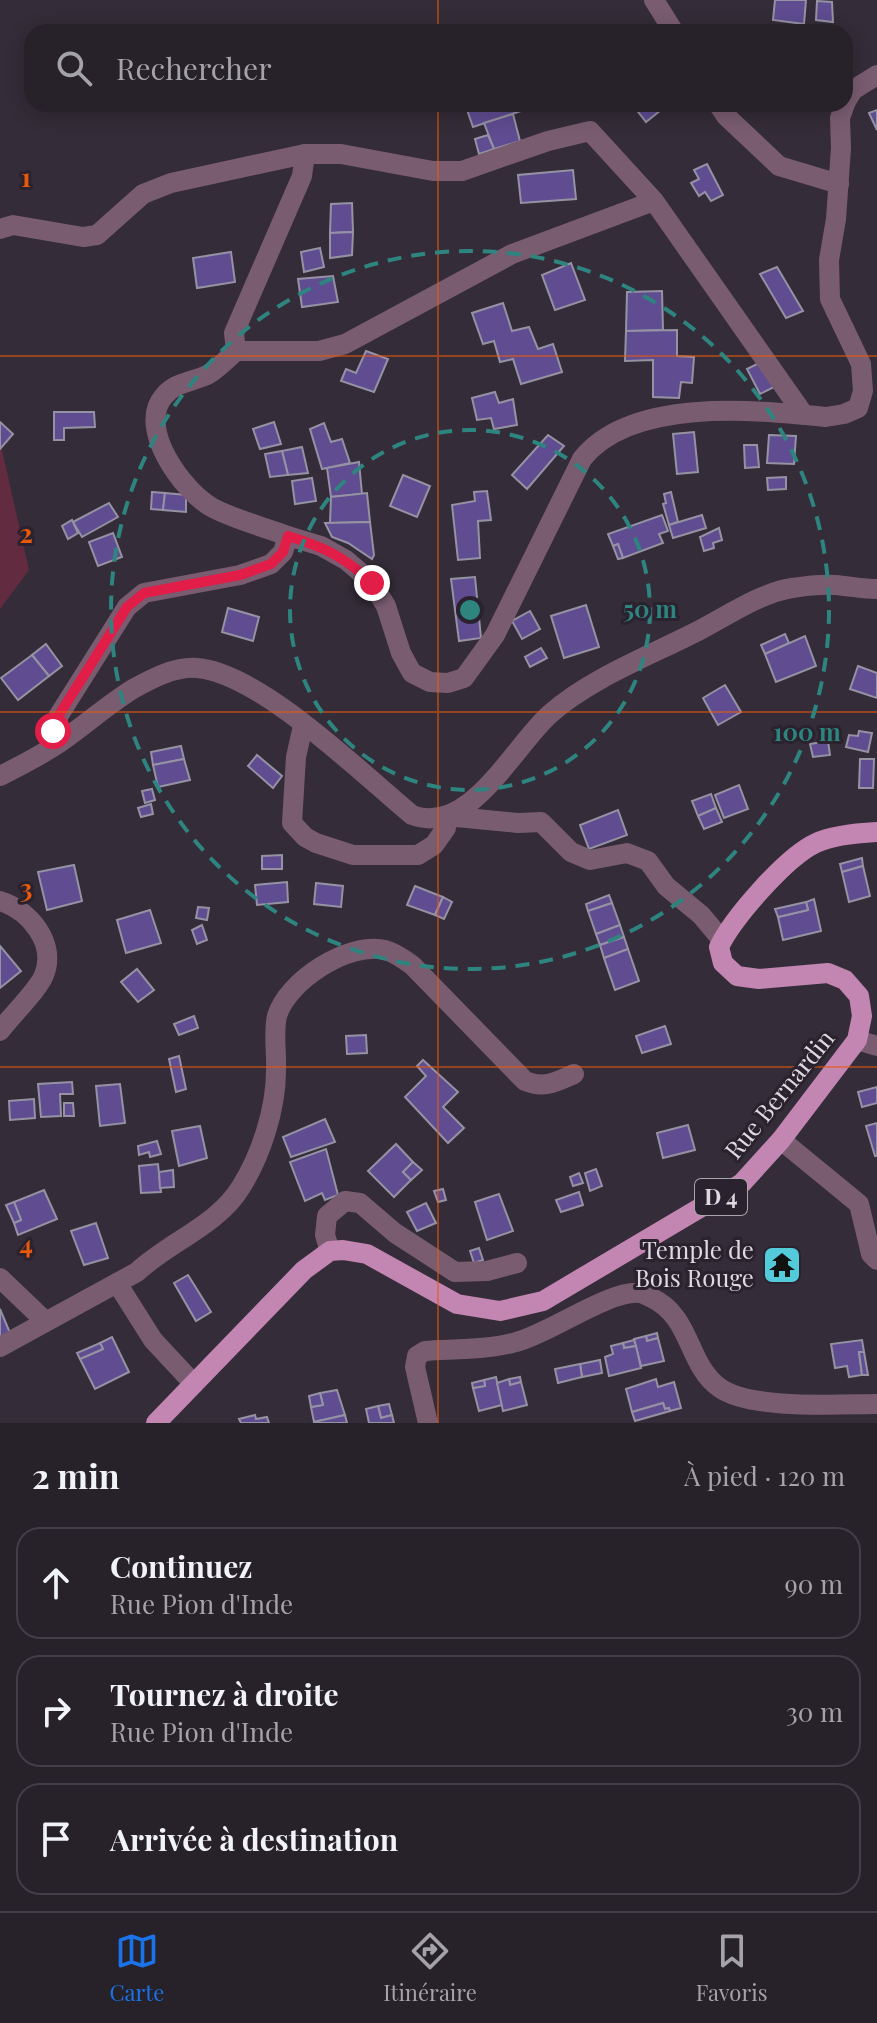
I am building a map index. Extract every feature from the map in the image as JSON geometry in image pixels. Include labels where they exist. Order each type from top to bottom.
[{"type":"main road","points":[[722,940],[758,894],[791,861],[816,843],[857,833],[877,832]]},
{"type":"main road","name":"Rue Bernardin","points":[[330,1251],[367,1254],[457,1304],[500,1311],[543,1301],[742,1183],[781,1140],[857,1040],[862,1016],[859,996],[845,980],[828,973],[759,979],[737,976],[723,963],[719,947],[722,940]]},
{"type":"main road","points":[[156,1423],[304,1270],[330,1251]]},
{"type":"street","points":[[654,0],[669,24]]},
{"type":"street","points":[[853,90],[877,75]]},
{"type":"street","points":[[723,112],[779,166],[839,184]]},
{"type":"street","points":[[654,201],[512,254],[345,344],[319,351],[236,351],[210,374],[174,386],[161,398],[154,415],[156,432],[165,454],[187,487],[211,507],[321,546],[360,572],[372,583],[386,606],[401,653],[412,673],[430,682],[448,683],[464,678],[495,635],[582,459],[591,447],[628,424],[650,417],[702,412],[826,417],[858,408],[863,391],[861,364],[830,299],[829,260],[839,184],[842,112]]},
{"type":"street","points":[[0,229],[13,225],[83,237],[97,235],[143,194],[171,183],[305,154],[341,154],[433,171],[462,171],[548,141],[590,131],[654,201],[804,415]]},
{"type":"street","points":[[236,351],[234,333],[302,176],[305,154]]},
{"type":"street","points":[[59,743],[53,731],[59,715],[127,607],[144,593],[240,575],[271,564],[283,552],[288,536]]},
{"type":"street","points":[[446,816],[473,801],[529,734],[552,712],[590,686],[755,601],[789,588],[832,585],[877,589]]},
{"type":"street","points":[[0,776],[59,743],[133,689],[171,672],[193,668],[220,672],[242,681],[303,726],[412,815],[424,820],[446,816],[518,823],[541,822],[571,852],[590,860],[627,853],[648,861],[666,886],[701,915],[722,940]]},
{"type":"street","points":[[303,726],[291,806],[292,823],[305,837],[353,855],[418,855],[434,845],[446,828],[446,816]]},
{"type":"street","points":[[0,901],[25,914],[39,929],[47,957],[44,976],[0,1031]]},
{"type":"street","points":[[0,1347],[44,1320],[137,1272],[217,1214],[240,1191],[255,1159],[275,1094],[277,1016],[298,982],[322,966],[355,952],[382,949],[397,954],[412,965],[525,1081],[548,1086],[574,1074]]},
{"type":"street","points":[[857,1040],[877,1046]]},
{"type":"street","points":[[781,1140],[859,1204],[871,1254],[877,1260]]},
{"type":"street","points":[[330,1251],[325,1235],[327,1216],[345,1201],[352,1201],[360,1203],[395,1233],[455,1272],[470,1273],[517,1263]]},
{"type":"street","points":[[0,1278],[44,1320]]},
{"type":"street","points":[[117,1283],[153,1340],[194,1384]]},
{"type":"street","points":[[428,1423],[415,1367],[417,1356],[425,1351],[514,1343],[544,1333],[612,1299],[641,1293],[663,1303],[680,1322],[704,1372],[721,1389],[780,1403],[877,1404]]},
{"type":"shaded area","points":[[0,441],[29,570],[0,609]]},
{"type":"building","points":[[775,0],[806,0],[804,24],[773,20]]},
{"type":"building","points":[[817,1],[832,2],[833,22],[816,20]]},
{"type":"building","points":[[877,110],[877,130],[869,113]]},
{"type":"building","points":[[468,112],[518,112],[473,127]]},
{"type":"building","points":[[638,112],[658,112],[646,122]]},
{"type":"building","points":[[513,114],[520,141],[494,149],[484,123]]},
{"type":"building","points":[[488,135],[494,149],[479,154],[475,139]]},
{"type":"building","points":[[707,164],[723,195],[711,201],[705,192],[699,196],[691,183],[699,179],[694,170]]},
{"type":"building","points":[[573,170],[576,199],[521,203],[518,175]]},
{"type":"building","points":[[352,203],[353,232],[330,233],[331,204]]},
{"type":"building","points":[[353,232],[352,255],[330,258],[330,233]]},
{"type":"building","points":[[320,248],[324,267],[304,272],[301,252]]},
{"type":"building","points":[[231,252],[235,282],[197,288],[193,258]]},
{"type":"building","points":[[571,263],[585,300],[555,310],[542,275]]},
{"type":"building","points":[[777,267],[803,311],[786,318],[760,274]]},
{"type":"building","points":[[333,276],[338,302],[302,307],[298,279]]},
{"type":"building","points":[[662,291],[663,330],[626,331],[627,292]]},
{"type":"building","points":[[503,303],[512,331],[529,327],[538,349],[553,344],[562,372],[521,384],[513,359],[500,362],[494,341],[483,344],[472,313]]},
{"type":"building","points":[[677,330],[677,356],[694,357],[692,383],[681,382],[679,398],[653,397],[653,360],[625,361],[626,331]]},
{"type":"building","points":[[366,351],[388,359],[374,392],[341,381],[346,369],[356,373]]},
{"type":"building","points":[[761,362],[774,387],[760,394],[747,369]]},
{"type":"building","points":[[495,392],[499,403],[513,399],[517,425],[494,429],[491,418],[477,420],[472,398]]},
{"type":"building","points":[[54,412],[94,412],[95,427],[64,428],[64,440],[54,440]]},
{"type":"building","points":[[0,422],[13,434],[0,449]]},
{"type":"building","points":[[274,422],[281,444],[260,449],[253,429]]},
{"type":"building","points":[[324,423],[331,442],[342,439],[350,463],[322,469],[310,429]]},
{"type":"building","points":[[694,432],[698,472],[677,474],[673,434]]},
{"type":"building","points":[[548,435],[564,446],[527,489],[512,475]]},
{"type":"building","points":[[769,435],[796,436],[794,464],[767,463]]},
{"type":"building","points":[[744,445],[757,445],[759,467],[745,468]]},
{"type":"building","points":[[302,447],[308,473],[288,475],[282,451]]},
{"type":"building","points":[[282,451],[288,475],[270,477],[265,454]]},
{"type":"building","points":[[359,462],[362,494],[331,497],[327,468]]},
{"type":"building","points":[[403,475],[430,486],[417,517],[390,506]]},
{"type":"building","points":[[786,477],[786,489],[768,490],[767,478]]},
{"type":"building","points":[[312,478],[316,501],[295,504],[292,481]]},
{"type":"building","points":[[487,491],[491,520],[478,521],[480,558],[458,560],[452,505],[475,501],[474,492]]},
{"type":"building","points":[[152,492],[165,493],[163,510],[151,509]]},
{"type":"building","points":[[671,492],[678,522],[669,525],[663,504],[666,503],[664,494]]},
{"type":"building","points":[[165,493],[186,495],[186,512],[163,510]]},
{"type":"building","points":[[367,493],[370,522],[330,523],[331,497]]},
{"type":"building","points":[[109,503],[118,517],[82,537],[73,522]]},
{"type":"building","points":[[662,515],[668,531],[659,534],[663,543],[623,558],[618,544],[613,546],[608,534]]},
{"type":"building","points":[[702,515],[706,528],[673,538],[669,525]]},
{"type":"building","points":[[72,520],[78,533],[68,539],[62,526]]},
{"type":"building","points":[[370,522],[372,559],[348,543],[332,537],[325,523]]},
{"type":"building","points":[[719,528],[722,540],[713,543],[714,548],[704,551],[700,537]]},
{"type":"building","points":[[113,533],[122,557],[98,566],[89,542]]},
{"type":"building","points":[[618,544],[623,558],[618,559],[613,546]]},
{"type":"building","points":[[475,577],[481,638],[459,641],[451,579]]},
{"type":"building","points":[[586,605],[599,647],[564,658],[551,616]]},
{"type":"building","points":[[228,608],[259,617],[253,641],[222,632]]},
{"type":"building","points":[[530,611],[540,629],[522,639],[512,621]]},
{"type":"building","points":[[785,634],[789,643],[765,654],[761,645]]},
{"type":"building","points":[[805,636],[816,666],[776,682],[765,654]]},
{"type":"building","points":[[46,644],[62,666],[49,676],[32,655]]},
{"type":"building","points":[[541,648],[547,658],[530,667],[525,657]]},
{"type":"building","points":[[32,655],[49,676],[18,700],[1,678]]},
{"type":"building","points":[[858,666],[877,673],[877,698],[850,689]]},
{"type":"building","points":[[725,685],[741,712],[718,725],[703,698]]},
{"type":"building","points":[[859,731],[872,733],[868,752],[846,747],[849,735],[858,736]]},
{"type":"building","points":[[828,741],[830,755],[813,757],[810,744]]},
{"type":"building","points":[[181,746],[184,759],[153,765],[151,752]]},
{"type":"building","points":[[257,755],[282,776],[273,788],[248,766]]},
{"type":"building","points":[[184,759],[190,780],[158,787],[153,765]]},
{"type":"building","points":[[860,759],[874,759],[873,788],[859,788]]},
{"type":"building","points":[[739,785],[748,809],[724,818],[715,795]]},
{"type":"building","points":[[152,789],[155,800],[145,803],[142,791]]},
{"type":"building","points":[[711,794],[716,808],[698,816],[692,801]]},
{"type":"building","points":[[151,804],[153,814],[141,817],[138,808]]},
{"type":"building","points":[[716,808],[722,822],[704,829],[698,816]]},
{"type":"building","points":[[618,810],[627,835],[589,849],[580,825]]},
{"type":"building","points":[[282,855],[282,869],[262,869],[262,856]]},
{"type":"building","points":[[862,858],[863,866],[842,872],[840,864]]},
{"type":"building","points":[[74,865],[82,901],[47,910],[38,872]]},
{"type":"building","points":[[863,866],[870,896],[849,902],[842,872]]},
{"type":"building","points":[[287,882],[288,902],[257,905],[255,885]]},
{"type":"building","points":[[316,883],[343,886],[341,907],[314,904]]},
{"type":"building","points":[[415,886],[443,897],[435,915],[407,905]]},
{"type":"building","points":[[609,895],[612,903],[588,911],[586,904]]},
{"type":"building","points":[[443,897],[452,902],[444,919],[435,915]]},
{"type":"building","points":[[814,899],[821,931],[783,940],[778,917],[808,910],[806,902]]},
{"type":"building","points":[[806,902],[808,910],[778,917],[775,909]]},
{"type":"building","points":[[612,903],[620,925],[596,934],[588,911]]},
{"type":"building","points":[[198,907],[209,908],[207,920],[196,918]]},
{"type":"building","points":[[150,910],[161,943],[126,953],[117,920]]},
{"type":"building","points":[[202,925],[207,940],[197,944],[192,930]]},
{"type":"building","points":[[620,925],[624,937],[600,945],[596,934]]},
{"type":"building","points":[[624,937],[628,949],[604,958],[600,945]]},
{"type":"building","points":[[0,946],[21,971],[0,988]]},
{"type":"building","points":[[628,949],[639,981],[615,990],[604,958]]},
{"type":"building","points":[[137,969],[154,990],[138,1002],[121,982]]},
{"type":"building","points":[[194,1016],[198,1028],[179,1035],[174,1024]]},
{"type":"building","points":[[665,1026],[671,1044],[642,1053],[636,1036]]},
{"type":"building","points":[[366,1035],[367,1053],[347,1054],[346,1036]]},
{"type":"building","points":[[179,1056],[186,1089],[176,1092],[169,1059]]},
{"type":"building","points":[[423,1060],[458,1092],[443,1107],[464,1128],[448,1143],[405,1097],[426,1076],[417,1066]]},
{"type":"building","points":[[72,1082],[73,1094],[60,1094],[61,1116],[41,1117],[38,1084]]},
{"type":"building","points":[[120,1084],[125,1123],[100,1126],[96,1086]]},
{"type":"building","points":[[877,1087],[877,1103],[862,1107],[858,1092]]},
{"type":"building","points":[[34,1099],[35,1118],[10,1120],[9,1101]]},
{"type":"building","points":[[64,1103],[73,1103],[74,1116],[64,1116]]},
{"type":"building","points":[[325,1119],[335,1142],[291,1157],[283,1137]]},
{"type":"building","points":[[877,1123],[877,1156],[875,1156],[866,1126]]},
{"type":"building","points":[[688,1125],[695,1150],[663,1158],[657,1133]]},
{"type":"building","points":[[200,1126],[207,1158],[179,1166],[172,1131]]},
{"type":"building","points":[[157,1141],[161,1154],[150,1157],[149,1152],[139,1155],[138,1146]]},
{"type":"building","points":[[396,1144],[413,1162],[403,1172],[411,1180],[394,1197],[368,1171]]},
{"type":"building","points":[[326,1149],[338,1195],[325,1200],[322,1193],[305,1201],[290,1162]]},
{"type":"building","points":[[413,1162],[422,1170],[411,1180],[403,1172]]},
{"type":"building","points":[[158,1164],[161,1192],[141,1193],[139,1166]]},
{"type":"building","points":[[596,1169],[602,1186],[590,1191],[585,1173]]},
{"type":"building","points":[[173,1170],[174,1187],[160,1188],[159,1172]]},
{"type":"building","points":[[579,1173],[583,1183],[573,1186],[570,1177]]},
{"type":"building","points":[[443,1189],[446,1200],[438,1202],[434,1191]]},
{"type":"building","points":[[44,1190],[57,1219],[18,1235],[14,1223],[21,1220],[14,1202]]},
{"type":"building","points":[[579,1192],[583,1205],[561,1212],[556,1200]]},
{"type":"building","points":[[499,1194],[513,1231],[487,1240],[475,1202]]},
{"type":"building","points":[[14,1202],[21,1220],[14,1223],[6,1205]]},
{"type":"building","points":[[426,1203],[436,1223],[417,1231],[407,1212]]},
{"type":"building","points":[[96,1223],[108,1258],[84,1265],[71,1231]]},
{"type":"building","points":[[479,1248],[483,1260],[474,1263],[470,1251]]},
{"type":"building","points":[[188,1275],[211,1312],[196,1321],[174,1283]]},
{"type":"building","points":[[0,1309],[10,1333],[0,1337]]},
{"type":"building","points":[[657,1333],[658,1338],[647,1341],[646,1336]]},
{"type":"building","points":[[646,1336],[647,1341],[658,1338],[664,1361],[641,1366],[634,1339]]},
{"type":"building","points":[[112,1337],[129,1372],[95,1389],[80,1359],[103,1349],[100,1343]]},
{"type":"building","points":[[634,1340],[636,1346],[624,1348],[623,1343]]},
{"type":"building","points":[[862,1340],[864,1352],[859,1352],[862,1375],[849,1377],[847,1366],[835,1368],[831,1344]]},
{"type":"building","points":[[100,1343],[103,1349],[80,1359],[77,1353]]},
{"type":"building","points":[[623,1343],[624,1348],[636,1346],[641,1368],[609,1376],[605,1357],[613,1354],[611,1346]]},
{"type":"building","points":[[859,1352],[864,1352],[868,1375],[862,1375]]},
{"type":"building","points":[[600,1360],[602,1373],[582,1377],[580,1364]]},
{"type":"building","points":[[580,1364],[582,1377],[558,1383],[555,1369]]},
{"type":"building","points":[[496,1377],[502,1405],[479,1411],[473,1388],[485,1386],[484,1380]]},
{"type":"building","points":[[520,1377],[521,1382],[510,1385],[509,1379]]},
{"type":"building","points":[[509,1379],[510,1385],[521,1382],[527,1405],[503,1411],[497,1383]]},
{"type":"building","points":[[656,1379],[658,1387],[674,1382],[681,1408],[670,1411],[669,1408],[665,1409],[663,1403],[632,1412],[626,1389]]},
{"type":"building","points":[[484,1380],[485,1386],[473,1388],[472,1383]]},
{"type":"building","points":[[337,1390],[345,1415],[314,1422],[311,1407],[323,1405],[320,1393]]},
{"type":"building","points":[[320,1393],[323,1405],[311,1407],[309,1396]]},
{"type":"building","points":[[663,1403],[665,1409],[669,1408],[670,1411],[635,1421],[632,1412]]},
{"type":"building","points":[[389,1404],[392,1415],[381,1418],[378,1406]]},
{"type":"building","points":[[378,1406],[381,1418],[392,1415],[394,1423],[369,1423],[366,1409]]},
{"type":"building","points":[[255,1415],[256,1419],[267,1417],[269,1423],[241,1423],[239,1419]]},
{"type":"building","points":[[345,1415],[347,1423],[314,1423],[314,1422]]},
{"type":"place","name":"Temple de Bois Rouge","points":[[782,1265]]},
{"type":"route","points":[[53,731],[59,715],[127,607],[144,593],[240,575],[271,564],[283,552],[288,536],[321,546],[346,560],[372,583]]}]
